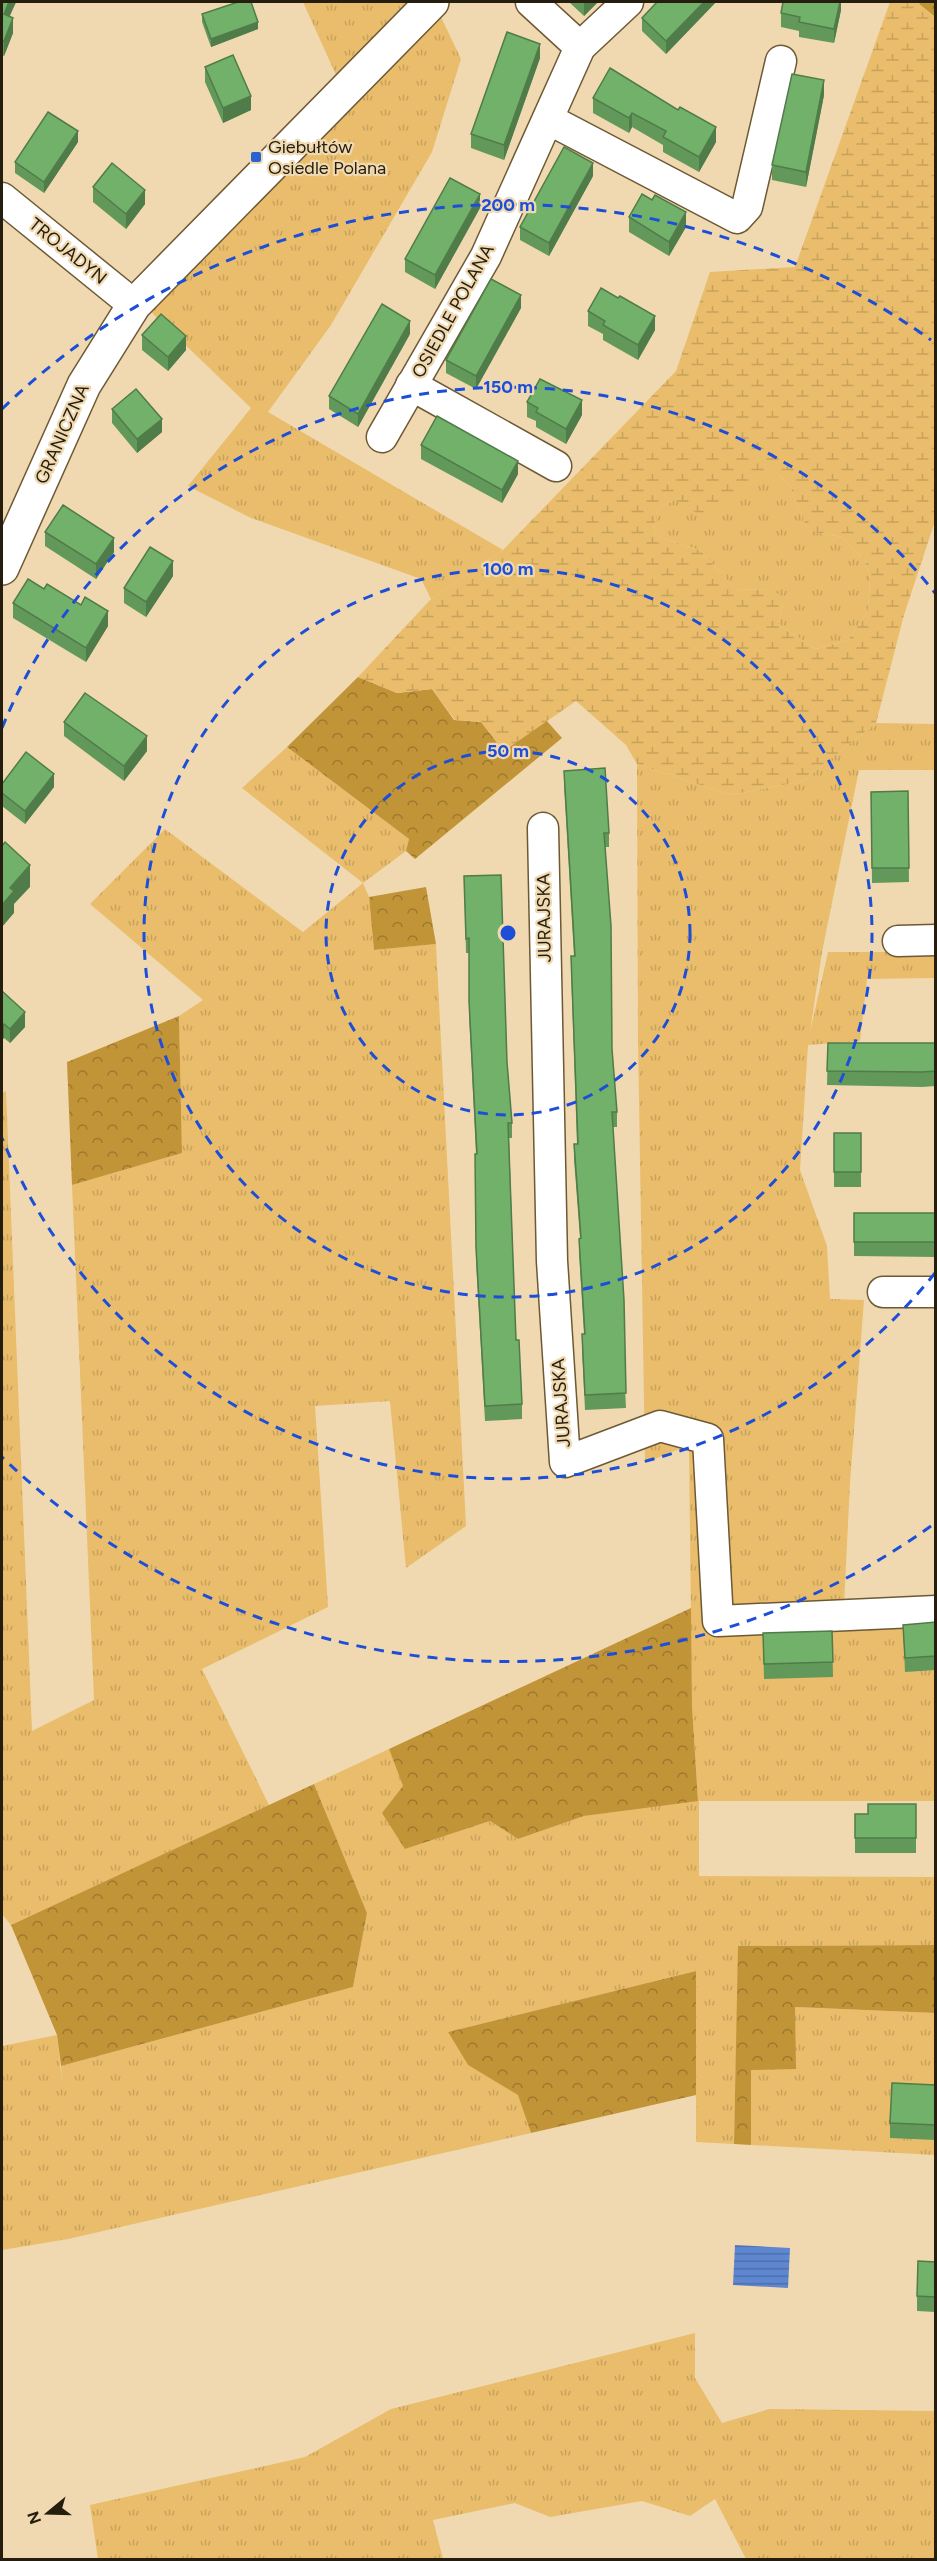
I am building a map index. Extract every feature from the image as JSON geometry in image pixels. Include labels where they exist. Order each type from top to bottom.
[{"type":"street","name":"GRANICZNA","points":[[2,568],[92,370],[134,305],[432,2]]},
{"type":"street","points":[[531,2],[580,47]]},
{"type":"street","name":"OSIEDLE POLANA","points":[[382,436],[486,256],[580,47],[628,2]]},
{"type":"street","points":[[548,119],[737,218],[747,207],[781,61]]},
{"type":"street","name":"TROJADYN","points":[[2,198],[134,305]]},
{"type":"street","points":[[411,385],[556,466]]},
{"type":"street","name":"JURAJSKA","points":[[543,828],[552,1261],[565,1462],[660,1426],[708,1439],[718,1621],[936,1611]]},
{"type":"street","points":[[898,941],[936,940]]},
{"type":"street","points":[[883,1292],[936,1292]]},
{"type":"green space","points":[[303,2],[410,2],[336,75]]},
{"type":"green space","points":[[890,2],[920,2],[919,4],[935,17],[936,502],[934,524],[904,615],[876,723],[803,781],[731,795],[637,764],[626,745],[576,701],[504,751],[481,722],[455,720],[432,689],[397,693],[358,677],[431,599],[503,550],[676,371],[710,272],[795,267]],"holes":[[[759,473],[776,473],[789,484],[808,531],[842,537],[865,561],[870,578],[868,611],[848,640],[816,649],[778,624],[783,604],[779,594],[768,590],[735,589],[700,550],[660,538],[654,530],[657,510],[674,500],[704,517],[753,489]]]},
{"type":"green space","points":[[920,2],[935,2],[935,17],[919,4]]},
{"type":"green space","points":[[441,17],[461,59],[432,152],[331,325],[268,412],[503,550],[431,599],[421,579],[251,518],[188,486],[251,408],[149,310]]},
{"type":"green space","points":[[759,473],[776,473],[789,484],[808,531],[842,537],[865,561],[870,578],[868,611],[848,640],[816,649],[778,624],[783,604],[768,590],[735,589],[700,550],[660,538],[654,530],[657,510],[674,500]]},
{"type":"green space","points":[[358,677],[397,693],[432,689],[454,720],[481,722],[503,750],[546,720],[562,738],[415,859],[406,851],[409,839],[287,747]]},
{"type":"green space","points":[[876,723],[935,724],[935,770],[859,770],[822,952],[810,1032],[828,952],[935,952],[935,978],[867,979],[860,1041],[808,1045],[800,1170],[827,1246],[830,1299],[864,1300],[850,1483],[843,1626],[935,1620],[935,1801],[699,1801],[699,1876],[935,1877],[935,1945],[739,1946],[734,2144],[696,2142],[696,1971],[448,2032],[468,2065],[519,2095],[531,2133],[68,2239],[2,2250],[2,2046],[57,2035],[62,2082],[61,2066],[353,1987],[367,1913],[314,1784],[389,1749],[403,1786],[405,1849],[490,1821],[518,1839],[584,1816],[698,1800],[692,1706],[689,1445],[645,1463],[638,1039],[637,764],[731,795],[803,781]]},
{"type":"green space","points":[[287,747],[409,839],[406,851],[363,883],[242,788]]},
{"type":"green space","points":[[165,829],[303,932],[363,883],[369,897],[374,950],[436,944],[466,1526],[406,1568],[390,1401],[315,1406],[328,1607],[202,1669],[269,1805],[11,1925],[2,1914],[2,1093],[6,1091],[32,1731],[94,1700],[72,1185],[182,1153],[179,1016],[203,1000],[90,904]]},
{"type":"green space","points":[[426,887],[436,944],[374,950],[369,897]]},
{"type":"green space","points":[[179,1016],[182,1153],[72,1185],[67,1062]]},
{"type":"green space","points":[[691,1608],[692,1706],[698,1801],[584,1816],[518,1839],[490,1821],[405,1849],[382,1813],[403,1786],[389,1749]]},
{"type":"green space","points":[[314,1784],[367,1913],[353,1987],[61,2066],[57,2035],[11,1925]]},
{"type":"green space","points":[[935,1945],[935,2013],[795,2007],[796,2069],[751,2070],[751,2145],[734,2144],[738,1946]]},
{"type":"green space","points":[[696,1971],[696,2095],[531,2133],[518,2095],[468,2065],[448,2032]]},
{"type":"green space","points":[[795,2007],[935,2013],[935,2155],[751,2145],[751,2070]]},
{"type":"green space","points":[[695,2333],[695,2378],[722,2423],[770,2409],[935,2411],[935,2559],[746,2559],[715,2499],[690,2516],[642,2501],[550,2517],[515,2503],[433,2520],[443,2559],[98,2559],[90,2505],[305,2457],[391,2409]]},
{"type":"water","points":[[735,2245],[790,2248],[788,2288],[733,2285]]},
{"type":"building","points":[[2,2],[9,2],[4,14],[13,18],[4,41],[2,41]]},
{"type":"building","points":[[238,2],[251,2],[258,22],[211,39],[202,14]]},
{"type":"building","points":[[657,2],[704,2],[666,41],[642,18]]},
{"type":"building","points":[[783,2],[840,2],[834,29],[799,22],[800,17],[781,13]]},
{"type":"building","points":[[507,32],[540,44],[504,145],[471,134]]},
{"type":"building","points":[[233,55],[251,96],[223,108],[205,67]]},
{"type":"building","points":[[610,68],[678,110],[680,107],[716,127],[699,157],[663,137],[666,131],[632,113],[629,118],[593,98]]},
{"type":"building","points":[[792,74],[824,80],[806,172],[772,165]]},
{"type":"building","points":[[48,112],[78,131],[44,182],[15,162]]},
{"type":"building","points":[[564,147],[593,163],[549,243],[520,227]]},
{"type":"building","points":[[112,163],[145,190],[126,214],[93,187]]},
{"type":"building","points":[[450,178],[480,194],[435,275],[405,259]]},
{"type":"building","points":[[642,194],[652,200],[655,195],[686,212],[669,242],[629,217]]},
{"type":"building","points":[[491,279],[521,295],[476,376],[446,360]]},
{"type":"building","points":[[601,288],[655,316],[638,345],[603,325],[605,321],[588,311]]},
{"type":"building","points":[[382,304],[410,321],[358,414],[329,396]]},
{"type":"building","points":[[161,314],[186,336],[168,357],[142,335]]},
{"type":"building","points":[[540,379],[582,400],[566,429],[536,412],[538,408],[527,402]]},
{"type":"building","points":[[136,389],[162,419],[137,439],[112,409]]},
{"type":"building","points":[[437,416],[518,461],[502,490],[421,445]]},
{"type":"building","points":[[63,505],[114,538],[96,564],[45,532]]},
{"type":"building","points":[[150,547],[173,561],[146,602],[124,588]]},
{"type":"building","points":[[28,579],[44,589],[47,584],[81,605],[85,597],[108,611],[86,648],[13,603]]},
{"type":"building","points":[[85,693],[147,736],[124,766],[64,722]]},
{"type":"building","points":[[26,752],[54,774],[25,811],[2,793],[2,784]]},
{"type":"building","points":[[605,768],[609,833],[604,833],[611,926],[612,1049],[617,1112],[612,1112],[624,1300],[626,1393],[585,1395],[582,1334],[585,1334],[579,1239],[581,1238],[574,1144],[578,1144],[571,956],[575,956],[564,771]]},
{"type":"building","points":[[908,791],[909,868],[872,868],[871,792]]},
{"type":"building","points":[[5,842],[30,865],[10,888],[14,891],[2,905],[2,846]]},
{"type":"building","points":[[501,875],[507,1062],[512,1123],[508,1123],[516,1340],[519,1340],[522,1404],[485,1406],[476,1247],[475,1154],[477,1154],[469,1001],[469,938],[466,939],[464,876]]},
{"type":"building","points":[[2,991],[25,1012],[10,1029],[4,1024],[2,1027]]},
{"type":"building","points":[[828,1043],[936,1043],[936,1071],[827,1071]]},
{"type":"building","points":[[834,1133],[861,1133],[861,1172],[834,1172]]},
{"type":"building","points":[[854,1213],[936,1213],[936,1242],[854,1242]]},
{"type":"building","points":[[936,1622],[936,1656],[905,1658],[903,1625]]},
{"type":"building","points":[[832,1631],[833,1662],[764,1664],[763,1633]]},
{"type":"building","points":[[868,1804],[916,1804],[916,1838],[855,1838],[855,1814],[868,1814]]},
{"type":"building","points":[[892,2083],[936,2085],[936,2125],[890,2123]]},
{"type":"building","points":[[918,2261],[936,2262],[936,2297],[917,2296]]},
{"type":"place","name":"Giebułtów Osiedle Polana","points":[[256,157]]}]
